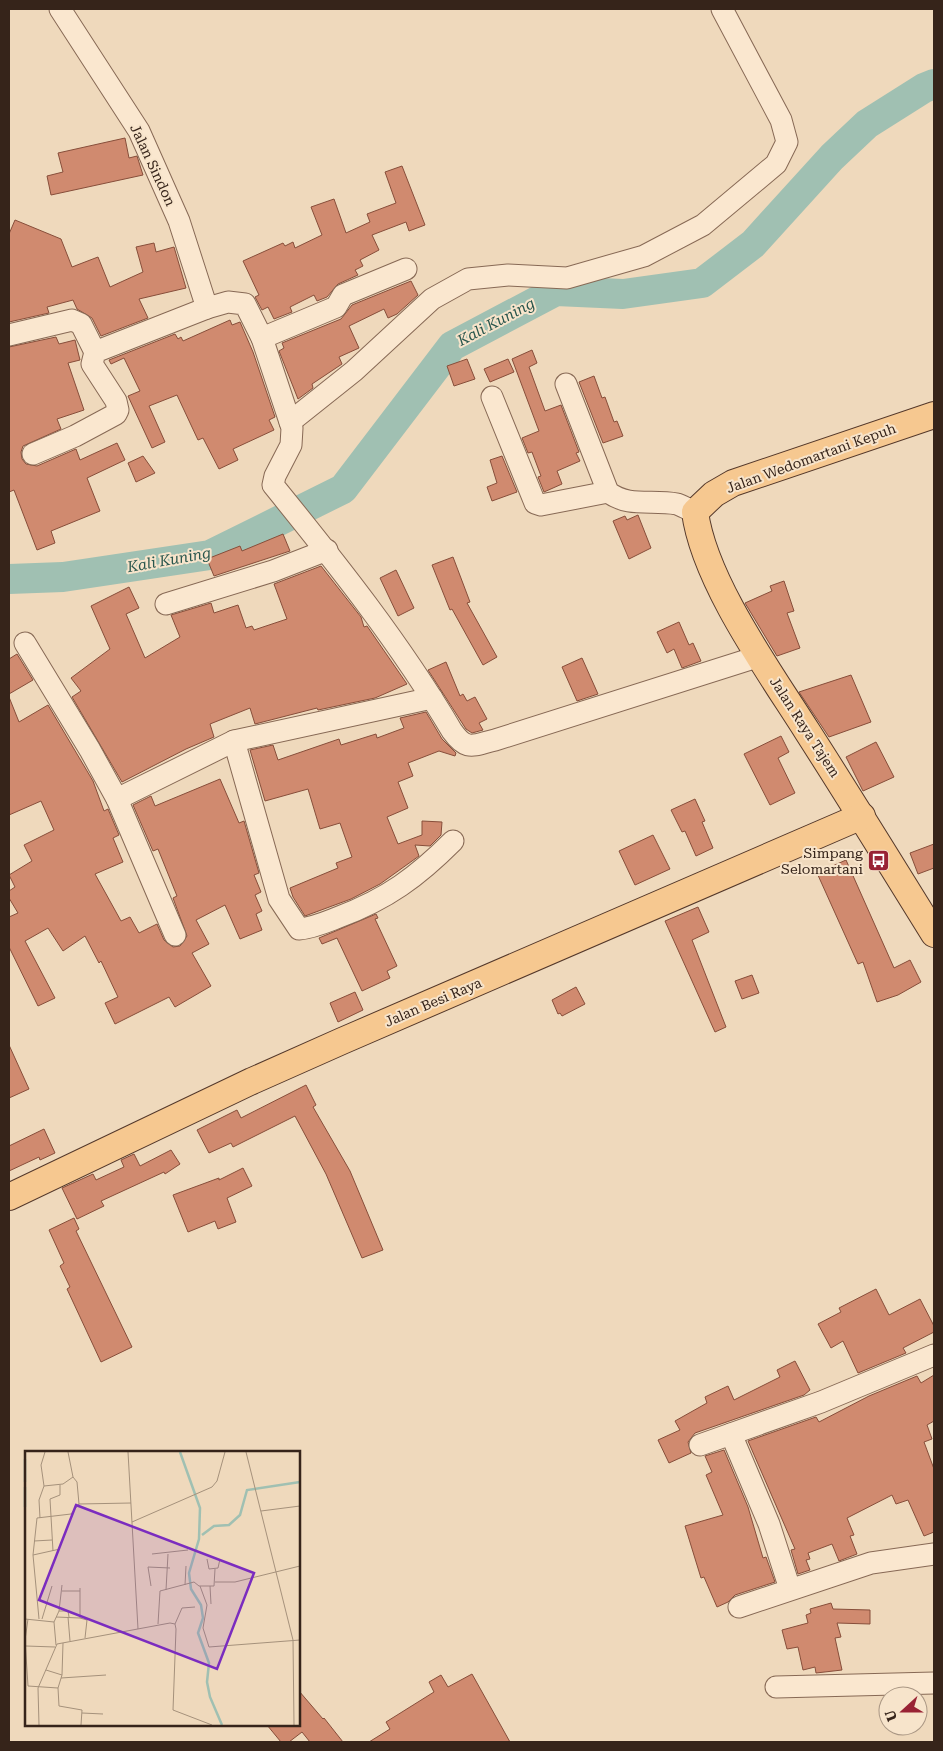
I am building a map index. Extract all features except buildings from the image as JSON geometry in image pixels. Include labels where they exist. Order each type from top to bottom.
[{"type":"main road","name":"Jalan Wedomartani Kepuh","points":[[695,512],[714,494],[734,483],[934,415]]},
{"type":"main road","name":"Jalan Raya Tajem","points":[[695,512],[705,554],[760,656],[862,816],[934,934]]},
{"type":"main road","name":"Jalan Besi Raya","points":[[9,1197],[252,1081],[862,816]]},
{"type":"street","name":"Jalan Sindon","points":[[60,9],[139,131],[179,221],[207,308]]},
{"type":"street","points":[[290,422],[354,371],[432,299],[468,279],[508,275],[567,278],[644,256],[703,225],[776,164],[787,142],[781,120],[722,9]]},
{"type":"street","points":[[262,338],[336,307],[343,296],[406,269]]},
{"type":"street","points":[[95,352],[207,308],[228,302],[245,304],[262,338],[290,422],[291,445],[275,476],[273,485],[321,544],[432,698],[460,742],[470,746],[760,656]]},
{"type":"street","points":[[9,335],[72,320],[81,324],[95,352],[92,364],[116,401],[118,410],[116,414],[75,436],[33,454]]},
{"type":"street","points":[[566,384],[608,492],[618,500],[677,504],[695,512]]},
{"type":"street","points":[[492,397],[535,503],[541,505],[608,492]]},
{"type":"street","points":[[166,604],[273,571],[321,544]]},
{"type":"street","points":[[25,643],[90,750],[117,799],[176,935]]},
{"type":"street","points":[[117,799],[234,741],[432,698]]},
{"type":"street","points":[[234,741],[279,899],[299,929],[311,928],[353,912],[395,892],[420,873],[452,841]]},
{"type":"street","points":[[700,1445],[821,1402],[934,1355]]},
{"type":"street","points":[[731,1434],[769,1524],[790,1589]]},
{"type":"street","points":[[738,1607],[871,1563],[934,1554]]},
{"type":"street","points":[[776,1686],[934,1683]]},
{"type":"waterway","name":"Kali Kuning","points":[[9,579],[63,577],[210,555],[343,489],[452,346],[556,291],[623,294],[702,283],[753,244],[832,157],[867,124],[924,88],[934,84]]},
{"type":"place","name":"Simpang Selomartani","points":[[879,861]]}]
